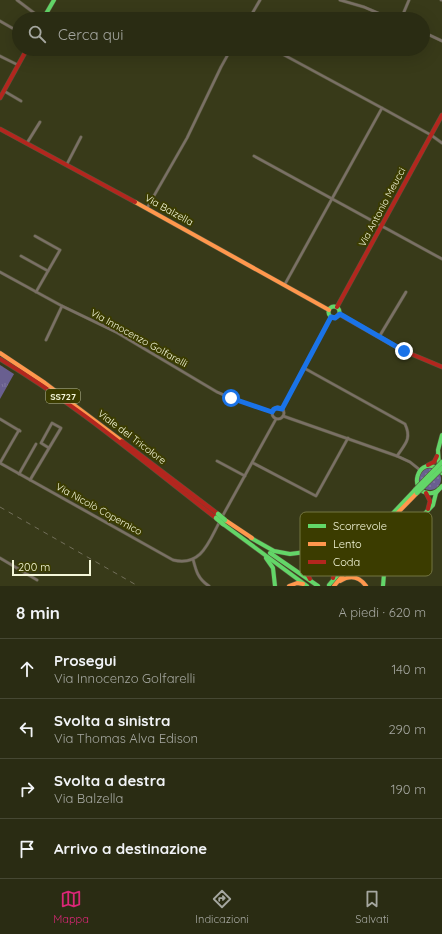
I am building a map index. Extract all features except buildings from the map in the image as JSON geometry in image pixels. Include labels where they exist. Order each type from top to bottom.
[{"type":"main road","points":[[47,12],[54,0]]},
{"type":"main road","points":[[0,98],[23,56]]},
{"type":"main road","name":"Via Antonio Meucci","points":[[337,307],[442,115]]},
{"type":"main road","name":"Via Balzella","points":[[0,129],[147,208],[329,310]]},
{"type":"main road","points":[[340,314],[335,318],[331,317],[328,313],[332,306],[337,307],[340,310],[340,314],[404,351],[442,367]]},
{"type":"main road","name":"Viale del Tricolore","points":[[0,353],[45,383],[122,444]]},
{"type":"main road","name":"Viale del Tricolore","points":[[0,358],[27,375],[129,449],[224,522],[250,540]]},
{"type":"main road","points":[[441,470],[438,445],[442,435]]},
{"type":"main road","points":[[426,512],[430,503],[430,498],[419,487],[417,476],[420,470],[434,462],[438,454]]},
{"type":"main road","points":[[397,512],[442,462]]},
{"type":"main road","points":[[428,466],[436,467],[441,470]]},
{"type":"main road","points":[[395,512],[416,491],[441,470]]},
{"type":"main road","points":[[425,492],[433,493],[441,488]]},
{"type":"main road","points":[[426,512],[433,505],[436,493],[441,488]]},
{"type":"main road","points":[[250,540],[259,542],[274,552],[282,554],[300,553]]},
{"type":"main road","points":[[250,540],[300,574]]},
{"type":"main road","points":[[250,540],[306,586]]},
{"type":"main road","points":[[250,540],[269,561],[274,572],[276,586]]},
{"type":"main road","points":[[303,576],[318,586]]},
{"type":"main road","points":[[308,576],[310,581]]},
{"type":"main road","points":[[329,586],[334,576]]},
{"type":"main road","points":[[329,586],[338,576]]},
{"type":"main road","points":[[334,586],[342,576]]},
{"type":"main road","points":[[334,586],[345,578],[353,576],[360,579],[366,586]]},
{"type":"main road","points":[[383,586],[384,576]]},
{"type":"main road","points":[[289,586],[297,583],[306,586]]},
{"type":"street","points":[[17,0],[33,12]]},
{"type":"street","points":[[253,12],[260,0]]},
{"type":"street","points":[[340,0],[376,12]]},
{"type":"street","points":[[404,12],[409,0]]},
{"type":"street","points":[[0,21],[12,28]]},
{"type":"street","points":[[430,35],[442,41]]},
{"type":"street","points":[[0,56],[18,66]]},
{"type":"street","points":[[147,208],[190,132],[227,56]]},
{"type":"street","points":[[286,56],[431,135],[442,143]]},
{"type":"street","points":[[4,91],[21,101]]},
{"type":"street","points":[[285,284],[382,108]]},
{"type":"street","points":[[27,143],[40,122]]},
{"type":"street","points":[[66,164],[81,137]]},
{"type":"street","points":[[254,156],[442,259]]},
{"type":"street","points":[[35,236],[60,250],[36,292]]},
{"type":"street","points":[[21,256],[48,271]]},
{"type":"street","name":"Via Innocenzo Golfarelli","points":[[0,272],[62,306],[116,332],[217,392],[272,412]]},
{"type":"street","points":[[379,336],[406,292]]},
{"type":"street","points":[[46,340],[62,306]]},
{"type":"street","points":[[283,416],[282,409],[331,317]]},
{"type":"street","points":[[304,368],[405,424],[409,432],[408,438],[398,456]]},
{"type":"street","points":[[276,419],[273,417],[272,412],[277,408],[282,409]]},
{"type":"street","points":[[209,586],[202,582],[196,573],[193,559],[204,551],[276,419],[283,416],[348,438],[398,456],[410,462],[420,470]]},
{"type":"street","points":[[0,419],[20,430],[0,463]]},
{"type":"street","points":[[30,480],[50,448],[61,428],[52,423],[41,443],[50,448]]},
{"type":"street","points":[[253,463],[316,496],[348,438]]},
{"type":"street","points":[[19,474],[36,444]]},
{"type":"street","points":[[217,461],[245,476]]},
{"type":"street","name":"Via Nicolò Copernico","points":[[0,463],[173,560],[185,561],[193,559]]},
{"type":"street","points":[[0,558],[37,580]]},
{"type":"green space","points":[[0,365],[14,374],[0,399]]},
{"type":"green space","points":[[430,468],[434,469],[440,475],[440,483],[434,489],[430,490],[426,489],[420,483],[419,479],[420,475],[426,469]]},
{"type":"railway","points":[[0,507],[138,586]]},
{"type":"traffic: fast","points":[[47,12],[54,0]]},
{"type":"traffic: fast","points":[[334,306],[338,308],[340,312],[338,316],[334,318],[330,316],[328,312],[330,308],[334,306]]},
{"type":"traffic: fast","points":[[439,466],[438,450],[442,435]]},
{"type":"traffic: fast","points":[[415,490],[442,462]]},
{"type":"traffic: fast","points":[[442,473],[435,467],[424,467],[420,471],[417,481],[418,487],[422,491],[428,493],[432,493],[442,486]]},
{"type":"traffic: fast","points":[[417,493],[442,468]]},
{"type":"traffic: fast","points":[[426,512],[433,505],[436,493],[439,489]]},
{"type":"traffic: fast","points":[[394,512],[415,490]]},
{"type":"traffic: fast","points":[[218,514],[225,520]]},
{"type":"traffic: fast","points":[[216,518],[223,524]]},
{"type":"traffic: fast","points":[[223,524],[307,586]]},
{"type":"traffic: fast","points":[[251,538],[274,551],[290,554],[300,553]]},
{"type":"traffic: fast","points":[[270,553],[300,574]]},
{"type":"traffic: fast","points":[[266,558],[273,568],[275,586]]},
{"type":"traffic: fast","points":[[303,576],[318,586]]},
{"type":"traffic: fast","points":[[329,585],[337,576]]},
{"type":"traffic: fast","points":[[383,586],[384,576]]},
{"type":"traffic: slow","points":[[135,202],[329,310]]},
{"type":"traffic: slow","points":[[0,353],[45,383],[122,441]]},
{"type":"traffic: slow","points":[[398,512],[417,493]]},
{"type":"traffic: slow","points":[[225,520],[252,538]]},
{"type":"traffic: slow","points":[[334,586],[342,576]]},
{"type":"traffic: slow","points":[[340,581],[351,577],[357,578],[366,586]]},
{"type":"traffic: slow","points":[[289,586],[297,583],[303,584]]},
{"type":"traffic: jam","points":[[0,98],[23,56]]},
{"type":"traffic: jam","points":[[337,307],[442,115]]},
{"type":"traffic: jam","points":[[0,129],[135,202]]},
{"type":"traffic: jam","points":[[339,314],[404,351],[442,367]]},
{"type":"traffic: jam","points":[[0,359],[56,395],[216,518]]},
{"type":"traffic: jam","points":[[122,441],[218,514]]},
{"type":"traffic: jam","points":[[428,465],[434,462],[437,456]]},
{"type":"traffic: jam","points":[[426,493],[430,501],[428,509]]},
{"type":"route","points":[[231,398],[272,412],[272,410],[277,408],[282,409],[331,317],[335,318],[340,314],[404,351]]}]
